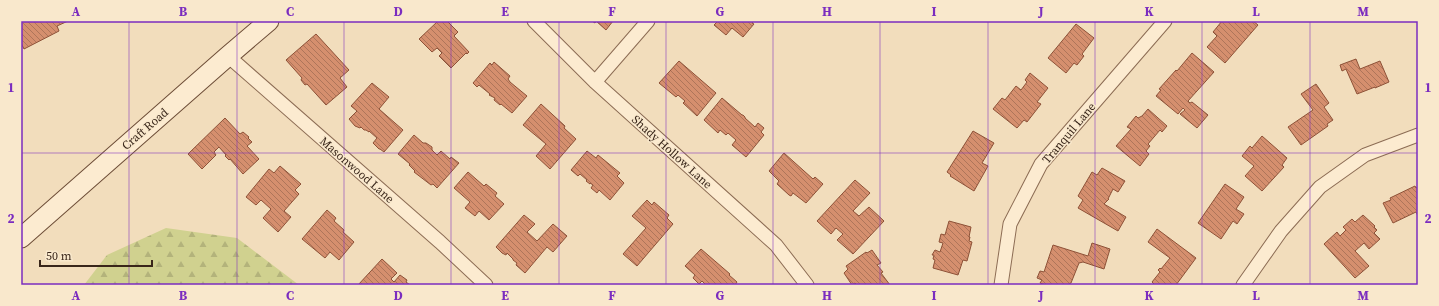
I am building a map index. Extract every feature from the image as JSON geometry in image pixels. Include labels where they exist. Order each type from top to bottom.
[{"type":"street","name":"Craft Road","points":[[21,238],[269,21]]},
{"type":"street","name":"Shady Hollow Lane","points":[[534,21],[595,82],[776,245],[807,285]]},
{"type":"street","points":[[595,82],[648,21]]},
{"type":"street","name":"Tranquil Lane","points":[[1001,285],[1010,224],[1041,164],[1164,21]]},
{"type":"street","name":"Masonwood Lane","points":[[228,56],[440,242],[486,285]]},
{"type":"street","points":[[1243,285],[1281,231],[1320,187],[1365,155],[1418,135]]},
{"type":"green space","points":[[166,228],[237,238],[299,285],[84,285],[107,255]]},
{"type":"building","points":[[21,21],[68,21],[57,26],[59,31],[24,49],[21,43]]},
{"type":"building","points":[[438,21],[447,21],[458,32],[454,36],[469,52],[467,54],[466,53],[451,68],[439,56],[442,53],[437,48],[432,52],[419,39]]},
{"type":"building","points":[[596,21],[613,21],[606,30]]},
{"type":"building","points":[[718,21],[754,21],[752,23],[754,24],[743,37],[732,28],[726,35],[714,25]]},
{"type":"building","points":[[1222,21],[1253,21],[1258,25],[1225,63],[1207,47],[1217,36],[1213,32]]},
{"type":"building","points":[[1076,24],[1094,38],[1082,54],[1084,56],[1077,65],[1074,63],[1066,73],[1048,58]]},
{"type":"building","points":[[316,34],[349,70],[340,78],[347,87],[326,105],[307,84],[305,85],[301,80],[302,78],[286,60]]},
{"type":"building","points":[[1192,53],[1214,72],[1188,101],[1190,103],[1192,102],[1208,115],[1197,128],[1180,114],[1185,110],[1183,108],[1178,114],[1156,96],[1161,90],[1159,89]]},
{"type":"building","points":[[1356,59],[1360,69],[1380,61],[1389,82],[1357,94],[1346,69],[1342,71],[1340,65]]},
{"type":"building","points":[[679,61],[716,93],[697,116],[683,103],[685,101],[678,95],[676,97],[659,83]]},
{"type":"building","points":[[494,62],[510,76],[508,79],[510,82],[527,96],[512,113],[494,100],[495,98],[489,95],[490,94],[479,85],[477,87],[473,83],[490,63],[492,65]]},
{"type":"building","points":[[1030,73],[1048,88],[1037,102],[1041,104],[1027,122],[1024,120],[1017,128],[993,109],[1002,98],[1005,100],[1016,86],[1021,90],[1027,82],[1025,80]]},
{"type":"building","points":[[372,83],[389,97],[379,109],[403,130],[384,152],[373,143],[377,138],[369,131],[355,126],[349,119],[357,111],[351,106]]},
{"type":"building","points":[[1316,84],[1329,103],[1324,107],[1333,120],[1327,124],[1328,126],[1301,145],[1288,127],[1313,110],[1301,94]]},
{"type":"building","points":[[722,98],[755,127],[758,123],[764,128],[761,132],[764,135],[746,157],[732,145],[736,140],[728,133],[726,135],[720,130],[718,133],[704,120]]},
{"type":"building","points":[[541,104],[565,126],[564,128],[576,139],[550,169],[536,156],[546,144],[523,125]]},
{"type":"building","points":[[1148,109],[1167,126],[1162,132],[1160,130],[1148,144],[1150,146],[1146,151],[1149,154],[1140,166],[1116,146],[1131,129],[1127,127],[1136,116],[1138,118],[1142,116]]},
{"type":"building","points":[[225,118],[240,134],[243,132],[249,137],[248,138],[252,142],[247,146],[259,159],[243,174],[230,159],[229,160],[225,156],[226,155],[219,147],[214,152],[216,155],[202,169],[188,154]]},
{"type":"building","points":[[973,131],[994,143],[982,163],[988,166],[974,191],[950,176],[951,175],[947,172]]},
{"type":"building","points":[[414,135],[423,143],[426,143],[432,147],[432,150],[437,155],[441,151],[450,159],[451,157],[459,163],[437,188],[414,172],[415,171],[409,165],[410,164],[398,154]]},
{"type":"building","points":[[1262,136],[1287,158],[1282,165],[1284,167],[1262,191],[1245,176],[1254,166],[1242,156],[1250,146],[1252,148]]},
{"type":"building","points":[[587,151],[596,158],[598,155],[620,173],[617,176],[624,183],[610,200],[599,190],[597,193],[591,188],[593,185],[586,181],[587,180],[580,174],[578,176],[571,170]]},
{"type":"building","points":[[784,153],[813,179],[815,177],[823,184],[806,203],[793,193],[791,196],[789,195],[777,184],[779,181],[769,171]]},
{"type":"building","points":[[280,166],[301,184],[295,190],[299,194],[284,211],[291,217],[278,232],[263,218],[271,209],[261,200],[256,205],[246,197],[269,169],[274,173]]},
{"type":"building","points":[[1102,168],[1125,181],[1118,192],[1113,189],[1109,199],[1104,204],[1126,217],[1118,231],[1078,208],[1083,200],[1078,196],[1092,172],[1097,175]]},
{"type":"building","points":[[468,172],[484,186],[486,184],[497,193],[495,196],[504,204],[489,220],[479,211],[475,216],[465,208],[470,202],[454,188]]},
{"type":"building","points":[[855,180],[870,193],[853,211],[859,216],[869,207],[884,221],[853,254],[837,240],[843,234],[836,228],[831,234],[817,221]]},
{"type":"building","points":[[1225,184],[1244,197],[1236,209],[1244,214],[1237,224],[1233,221],[1221,239],[1198,223]]},
{"type":"building","points":[[1415,186],[1416,188],[1418,187],[1418,216],[1416,212],[1393,223],[1383,203]]},
{"type":"building","points":[[647,200],[652,205],[654,202],[669,215],[667,218],[673,224],[637,266],[623,254],[646,228],[632,216]]},
{"type":"building","points":[[327,210],[336,218],[334,221],[344,230],[343,232],[354,242],[339,260],[330,252],[325,258],[302,239]]},
{"type":"building","points":[[524,215],[535,224],[527,232],[537,241],[553,224],[567,236],[553,252],[547,247],[525,273],[516,265],[517,263],[507,253],[506,255],[502,253],[496,247]]},
{"type":"building","points":[[1363,215],[1375,226],[1374,227],[1377,230],[1374,233],[1380,239],[1369,249],[1364,243],[1355,251],[1369,266],[1355,278],[1324,244],[1337,232],[1340,236],[1346,230],[1343,227],[1352,219],[1355,222]]},
{"type":"building","points":[[949,221],[971,227],[969,241],[972,242],[967,261],[963,260],[958,275],[933,268],[935,260],[933,259],[934,255],[932,255],[935,250],[940,252],[943,243],[939,242],[941,234],[945,235]]},
{"type":"building","points":[[1157,229],[1196,258],[1176,285],[1155,285],[1152,282],[1160,272],[1158,270],[1160,268],[1161,269],[1170,258],[1148,242]]},
{"type":"building","points":[[1092,243],[1110,249],[1104,269],[1083,262],[1079,263],[1071,283],[1067,285],[1046,285],[1040,283],[1042,280],[1037,278],[1040,271],[1044,272],[1053,245],[1088,256]]},
{"type":"building","points":[[701,249],[730,274],[729,275],[737,282],[735,285],[706,285],[702,281],[699,284],[693,278],[695,275],[685,266]]},
{"type":"building","points":[[872,250],[881,263],[877,265],[883,272],[881,273],[890,285],[857,285],[855,283],[852,285],[844,273],[848,269],[846,266],[866,252],[867,253]]},
{"type":"building","points":[[382,259],[397,273],[391,279],[394,282],[400,275],[407,280],[406,282],[410,285],[358,285]]}]
